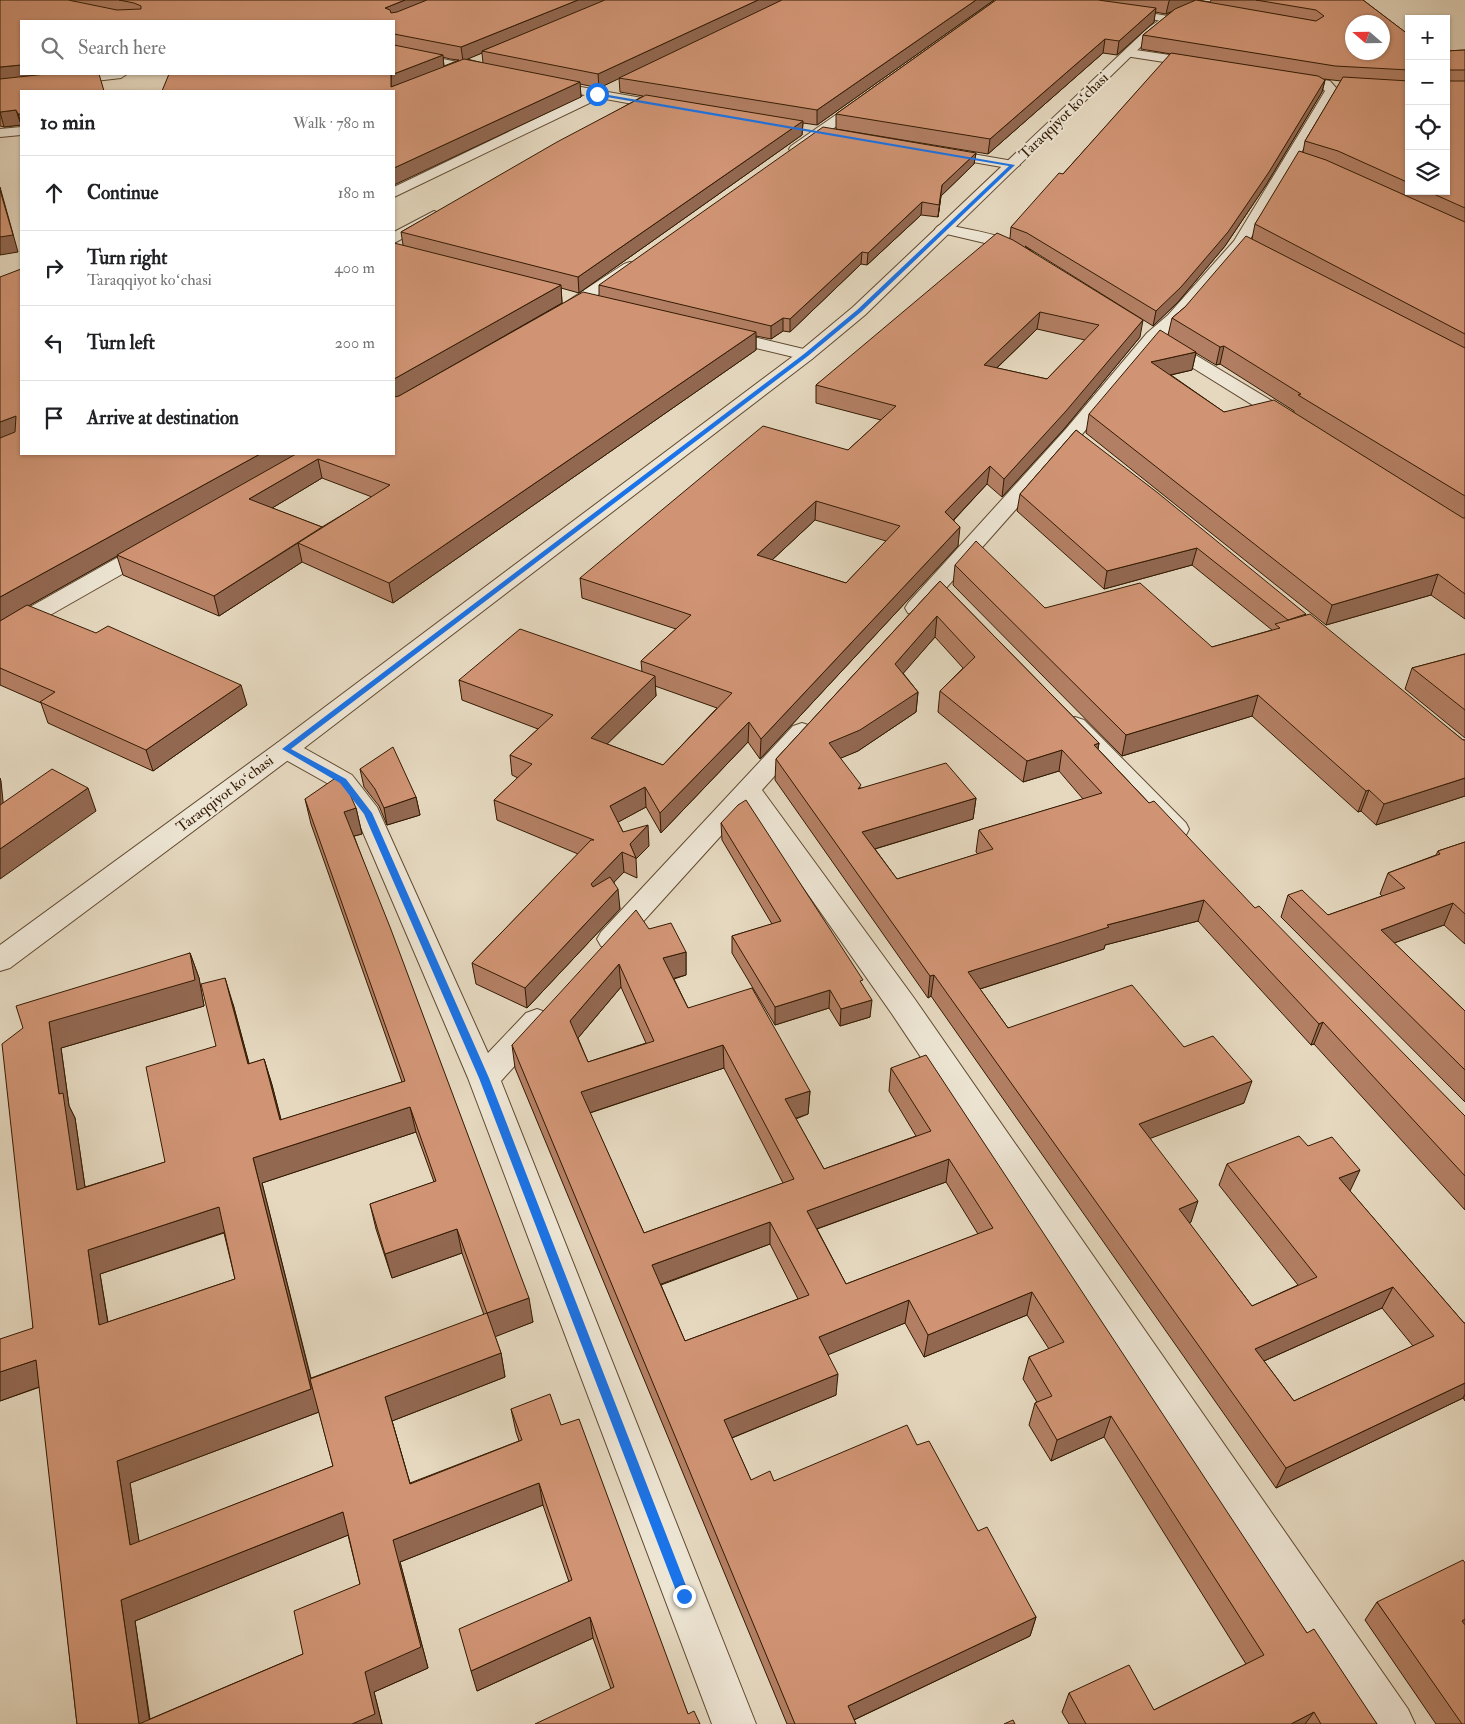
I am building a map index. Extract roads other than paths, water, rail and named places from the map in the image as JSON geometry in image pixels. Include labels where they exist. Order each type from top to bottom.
[{"type":"street","name":"Taraqqiyot koʻchasi","points":[[0,960],[286,749],[806,355],[859,311],[1152,30],[1168,20],[1205,6]]},
{"type":"street","points":[[1105,9],[1168,20]]},
{"type":"street","points":[[395,53],[500,75]]},
{"type":"street","points":[[1130,53],[1219,66]]},
{"type":"street","points":[[445,74],[480,60]]},
{"type":"street","points":[[904,621],[945,592],[1080,440],[1146,332],[1174,319],[1248,248],[1245,231],[1300,161],[1306,130],[1332,90],[1337,86],[1267,74]]},
{"type":"street","points":[[0,88],[112,75]]},
{"type":"street","points":[[529,81],[681,109]]},
{"type":"street","points":[[395,193],[623,82]]},
{"type":"street","points":[[783,159],[874,91]]},
{"type":"street","points":[[625,112],[642,103]]},
{"type":"street","points":[[798,128],[837,135]]},
{"type":"street","points":[[0,133],[20,131]]},
{"type":"street","points":[[925,150],[1012,165]]},
{"type":"street","points":[[395,237],[445,210]]},
{"type":"street","points":[[943,229],[982,237],[1006,245],[1034,261]]},
{"type":"street","points":[[548,321],[582,301],[639,261]]},
{"type":"street","points":[[564,296],[601,306]]},
{"type":"street","points":[[704,330],[806,355]]},
{"type":"street","points":[[1146,332],[1306,430]]},
{"type":"street","points":[[0,634],[170,536]]},
{"type":"street","points":[[1056,706],[1194,848]]},
{"type":"street","points":[[596,956],[816,716]]},
{"type":"street","points":[[286,749],[343,781],[368,813],[484,1078],[734,1724]]},
{"type":"street","points":[[748,790],[903,1006],[1393,1724]]},
{"type":"street","points":[[484,1078],[550,1006]]}]
